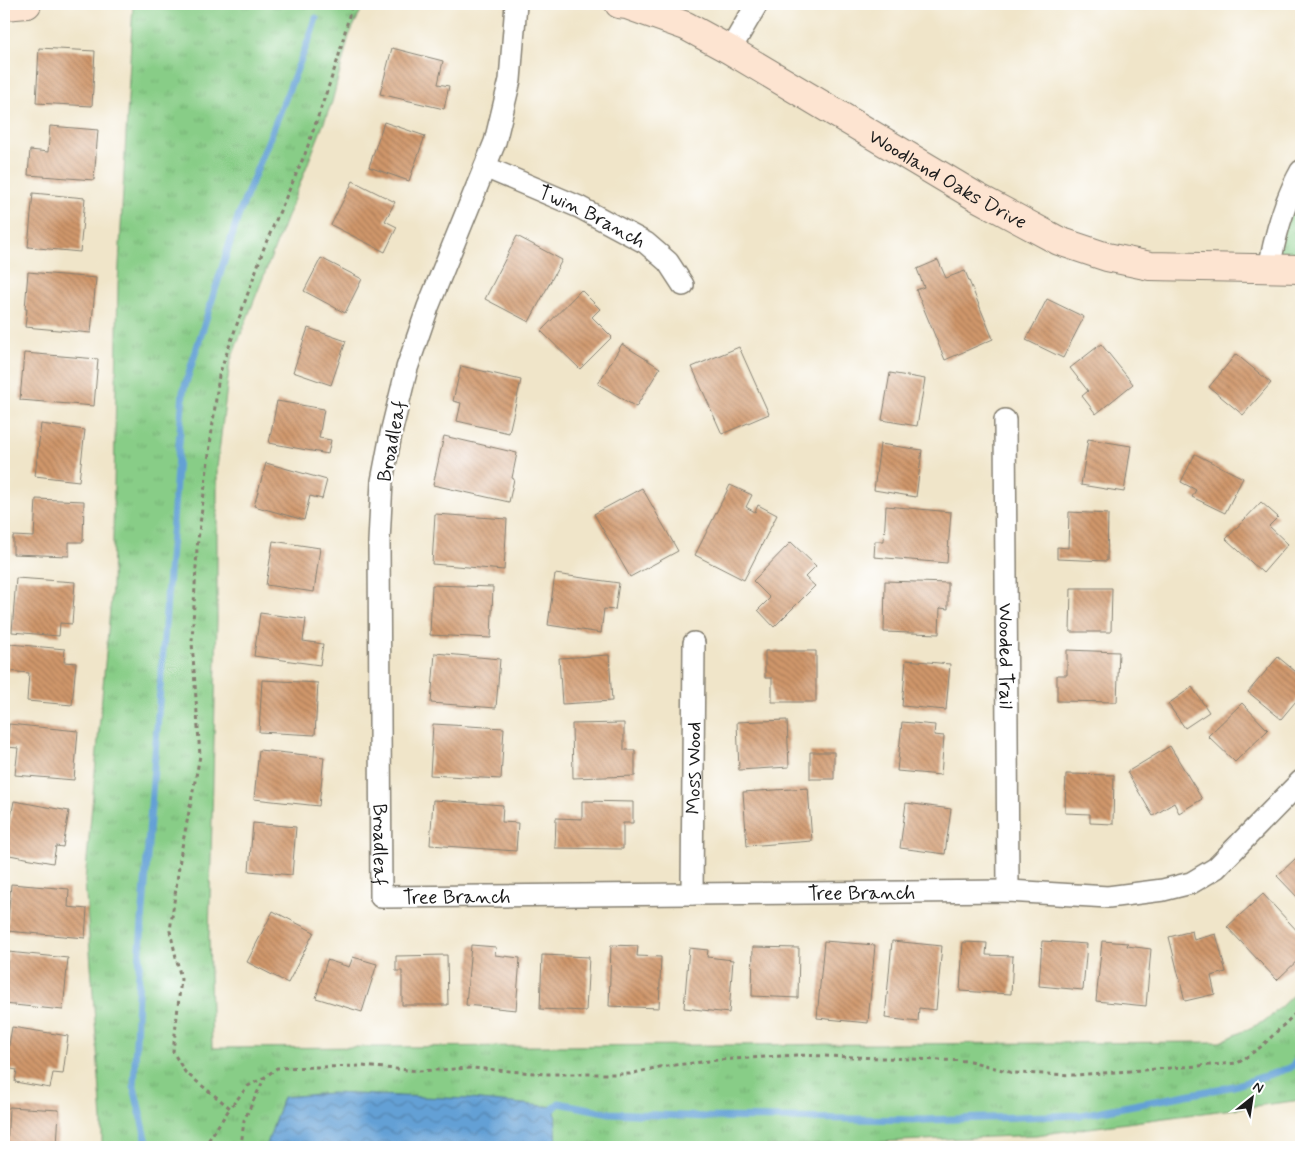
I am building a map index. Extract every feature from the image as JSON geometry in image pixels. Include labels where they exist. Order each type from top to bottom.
[{"type":"street","points":[[4,6],[27,4]]},
{"type":"street","name":"Broadleaf","points":[[380,897],[379,542],[382,481],[406,368],[428,307],[495,142],[510,80],[516,4]]},
{"type":"street","name":"Woodland Oaks Drive","points":[[619,4],[627,5],[686,26],[730,50],[975,196],[1059,241],[1107,257],[1150,266],[1301,269]]},
{"type":"street","points":[[730,50],[757,4]]},
{"type":"street","name":"Twin Branch","points":[[485,167],[579,207],[646,243],[668,262],[684,285]]},
{"type":"street","points":[[1270,269],[1275,236],[1292,186],[1301,171]]},
{"type":"street","name":"Wooded Trail","points":[[1005,420],[1008,891]]},
{"type":"street","name":"Moss Wood","points":[[692,894],[694,643]]},
{"type":"street","name":"Tree Branch","points":[[380,897],[1008,891],[1108,896],[1163,890],[1191,883],[1216,868],[1301,781]]},
{"type":"path","points":[[230,1108],[185,1072],[173,1052],[181,979],[170,931],[181,852],[200,756],[192,642],[198,548],[219,375],[264,245],[305,154],[338,59],[352,4]]},
{"type":"path","points":[[204,1147],[230,1108],[248,1086],[277,1068],[362,1066],[419,1071],[472,1068],[546,1074],[630,1074],[718,1060],[796,1055],[970,1061],[1013,1073],[1085,1074],[1238,1063],[1262,1046],[1301,1008]]},
{"type":"path","points":[[241,1147],[244,1120],[265,1077]]},
{"type":"green space","points":[[133,4],[364,4],[349,36],[332,102],[230,362],[217,468],[217,621],[209,938],[212,1048],[1220,1042],[1267,1020],[1301,987],[1301,1100],[1036,1135],[765,1147],[672,1147],[557,1143],[557,1147],[102,1147],[102,1120],[85,881],[112,588],[118,284]]},
{"type":"green space","points":[[1301,171],[1301,268],[1269,269]]},
{"type":"water","points":[[331,1093],[470,1099],[555,1107],[557,1147],[266,1147],[283,1097]]},
{"type":"building","points":[[39,48],[95,51],[92,106],[36,103]]},
{"type":"building","points":[[392,48],[443,61],[438,84],[449,86],[444,109],[380,94]]},
{"type":"building","points":[[384,122],[425,136],[409,181],[369,167]]},
{"type":"building","points":[[50,126],[98,130],[94,180],[28,175],[30,150],[48,152]]},
{"type":"building","points":[[353,181],[395,202],[385,221],[397,227],[385,252],[331,225]]},
{"type":"building","points":[[33,193],[85,198],[80,252],[28,247]]},
{"type":"building","points":[[517,236],[562,260],[529,322],[485,299]]},
{"type":"building","points":[[321,258],[362,279],[345,313],[304,291]]},
{"type":"building","points":[[938,260],[946,278],[965,271],[993,339],[945,360],[916,290],[924,287],[917,269]]},
{"type":"building","points":[[28,272],[96,278],[91,333],[25,327]]},
{"type":"building","points":[[581,290],[600,309],[592,317],[612,337],[580,369],[541,331]]},
{"type":"building","points":[[1047,299],[1084,317],[1063,358],[1026,340]]},
{"type":"building","points":[[308,328],[346,341],[331,385],[293,372]]},
{"type":"building","points":[[622,344],[660,368],[636,407],[598,384]]},
{"type":"building","points":[[1101,344],[1133,384],[1096,414],[1082,396],[1088,391],[1070,368]]},
{"type":"building","points":[[739,347],[769,414],[722,434],[692,367]]},
{"type":"building","points":[[24,353],[98,359],[94,406],[20,400]]},
{"type":"building","points":[[1236,354],[1271,383],[1243,415],[1209,387]]},
{"type":"building","points":[[461,366],[521,380],[509,433],[457,421],[461,403],[453,401]]},
{"type":"building","points":[[890,373],[925,379],[917,426],[882,420]]},
{"type":"building","points":[[277,401],[324,409],[319,438],[331,440],[328,454],[269,443]]},
{"type":"building","points":[[41,424],[85,430],[79,481],[35,476]]},
{"type":"building","points":[[444,436],[517,453],[509,502],[433,485]]},
{"type":"building","points":[[1088,439],[1131,446],[1124,492],[1081,485]]},
{"type":"building","points":[[880,444],[922,450],[916,497],[874,490]]},
{"type":"building","points":[[1195,454],[1243,478],[1225,513],[1192,497],[1196,490],[1181,482]]},
{"type":"building","points":[[266,463],[327,480],[322,499],[310,496],[304,520],[254,506]]},
{"type":"building","points":[[730,485],[752,495],[746,507],[755,512],[758,505],[777,515],[744,580],[695,555]]},
{"type":"building","points":[[642,488],[678,551],[630,577],[594,514]]},
{"type":"building","points":[[36,499],[84,501],[83,542],[69,542],[69,556],[13,554],[13,536],[34,537]]},
{"type":"building","points":[[1261,502],[1278,517],[1269,526],[1288,544],[1263,573],[1226,539]]},
{"type":"building","points":[[886,506],[951,512],[947,563],[874,557],[875,541],[884,541]]},
{"type":"building","points":[[1069,512],[1108,514],[1107,561],[1057,559],[1057,547],[1068,548]]},
{"type":"building","points":[[435,514],[507,519],[504,570],[432,564]]},
{"type":"building","points":[[273,541],[320,548],[314,592],[266,585]]},
{"type":"building","points":[[791,542],[816,566],[805,577],[815,586],[774,627],[758,610],[770,598],[753,581]]},
{"type":"building","points":[[555,574],[619,583],[615,610],[604,609],[601,633],[548,625]]},
{"type":"building","points":[[16,578],[75,582],[72,624],[60,623],[59,636],[12,632]]},
{"type":"building","points":[[885,581],[948,583],[948,609],[940,608],[939,634],[884,632]]},
{"type":"building","points":[[432,585],[493,587],[491,638],[430,635]]},
{"type":"building","points":[[1071,588],[1112,588],[1111,632],[1070,632]]},
{"type":"building","points":[[260,613],[306,619],[303,641],[323,644],[320,665],[254,656]]},
{"type":"building","points":[[10,644],[65,649],[64,662],[76,663],[72,705],[27,701],[29,673],[7,671]]},
{"type":"building","points":[[1067,650],[1119,652],[1117,702],[1057,701],[1057,675],[1067,675]]},
{"type":"building","points":[[765,651],[816,651],[816,702],[772,702],[772,678],[765,678]]},
{"type":"building","points":[[435,653],[500,659],[496,708],[431,703]]},
{"type":"building","points":[[609,655],[612,701],[562,704],[559,658]]},
{"type":"building","points":[[1278,657],[1301,676],[1301,695],[1281,719],[1248,692]]},
{"type":"building","points":[[906,660],[950,664],[946,710],[902,706]]},
{"type":"building","points":[[262,680],[318,683],[315,735],[259,732]]},
{"type":"building","points":[[1192,687],[1209,712],[1185,728],[1168,704]]},
{"type":"building","points":[[1242,703],[1268,730],[1235,762],[1208,736]]},
{"type":"building","points":[[787,720],[789,767],[739,770],[737,722]]},
{"type":"building","points":[[902,722],[935,725],[934,735],[944,736],[941,775],[897,771]]},
{"type":"building","points":[[624,723],[624,750],[635,750],[635,776],[573,778],[572,724]]},
{"type":"building","points":[[9,724],[78,731],[74,780],[15,775],[18,748],[7,747]]},
{"type":"building","points":[[433,724],[504,728],[501,779],[430,775]]},
{"type":"building","points":[[1170,746],[1202,799],[1179,813],[1174,803],[1153,816],[1127,772]]},
{"type":"building","points":[[259,750],[324,757],[319,806],[254,799]]},
{"type":"building","points":[[810,752],[834,752],[834,779],[810,779]]},
{"type":"building","points":[[1066,774],[1114,775],[1113,824],[1090,823],[1090,814],[1065,813]]},
{"type":"building","points":[[808,788],[812,841],[747,846],[743,792]]},
{"type":"building","points":[[433,800],[503,805],[502,822],[518,823],[516,851],[430,845]]},
{"type":"building","points":[[14,801],[69,811],[63,847],[56,846],[53,863],[4,854]]},
{"type":"building","points":[[582,801],[633,802],[633,823],[623,823],[623,849],[555,848],[556,818],[582,819]]},
{"type":"building","points":[[906,803],[951,809],[945,854],[900,848]]},
{"type":"building","points":[[253,823],[296,827],[292,875],[249,871]]},
{"type":"building","points":[[1296,858],[1301,863],[1301,901],[1277,876]]},
{"type":"building","points":[[11,884],[69,889],[68,907],[87,909],[85,938],[7,931]]},
{"type":"building","points":[[1263,894],[1301,935],[1301,957],[1277,980],[1227,927]]},
{"type":"building","points":[[273,911],[314,932],[288,983],[247,962]]},
{"type":"building","points":[[1192,931],[1194,940],[1216,934],[1226,972],[1211,976],[1215,994],[1185,1001],[1169,937]]},
{"type":"building","points":[[824,941],[875,945],[868,1023],[817,1018]]},
{"type":"building","points":[[892,941],[942,946],[936,1010],[919,1008],[918,1022],[885,1018]]},
{"type":"building","points":[[1042,941],[1087,944],[1083,990],[1039,986]]},
{"type":"building","points":[[1102,941],[1128,943],[1127,946],[1151,949],[1146,1006],[1096,1001]]},
{"type":"building","points":[[963,942],[987,943],[986,955],[1013,956],[1011,994],[960,991]]},
{"type":"building","points":[[471,945],[496,947],[495,955],[520,958],[516,1010],[466,1005]]},
{"type":"building","points":[[611,945],[638,946],[637,956],[661,957],[659,1008],[609,1006]]},
{"type":"building","points":[[753,947],[799,948],[798,998],[752,996]]},
{"type":"building","points":[[689,948],[708,950],[707,957],[733,960],[729,1013],[684,1008]]},
{"type":"building","points":[[8,952],[68,958],[63,1010],[4,1004]]},
{"type":"building","points":[[447,955],[448,1005],[402,1005],[402,971],[396,971],[396,956]]},
{"type":"building","points":[[542,955],[589,957],[586,1011],[540,1009]]},
{"type":"building","points":[[353,957],[377,964],[362,1012],[316,998],[327,960],[349,967]]},
{"type":"building","points":[[12,1027],[68,1036],[63,1074],[53,1073],[50,1088],[15,1082],[17,1070],[5,1068]]},
{"type":"building","points":[[9,1107],[59,1110],[57,1147],[7,1147]]},
{"type":"waterway","points":[[148,1147],[134,1087],[140,949],[183,392],[238,217],[316,18]]},
{"type":"waterway","points":[[550,1112],[559,1103],[610,1113],[708,1117],[925,1120],[1081,1115],[1234,1086],[1290,1068],[1301,1056]]}]
